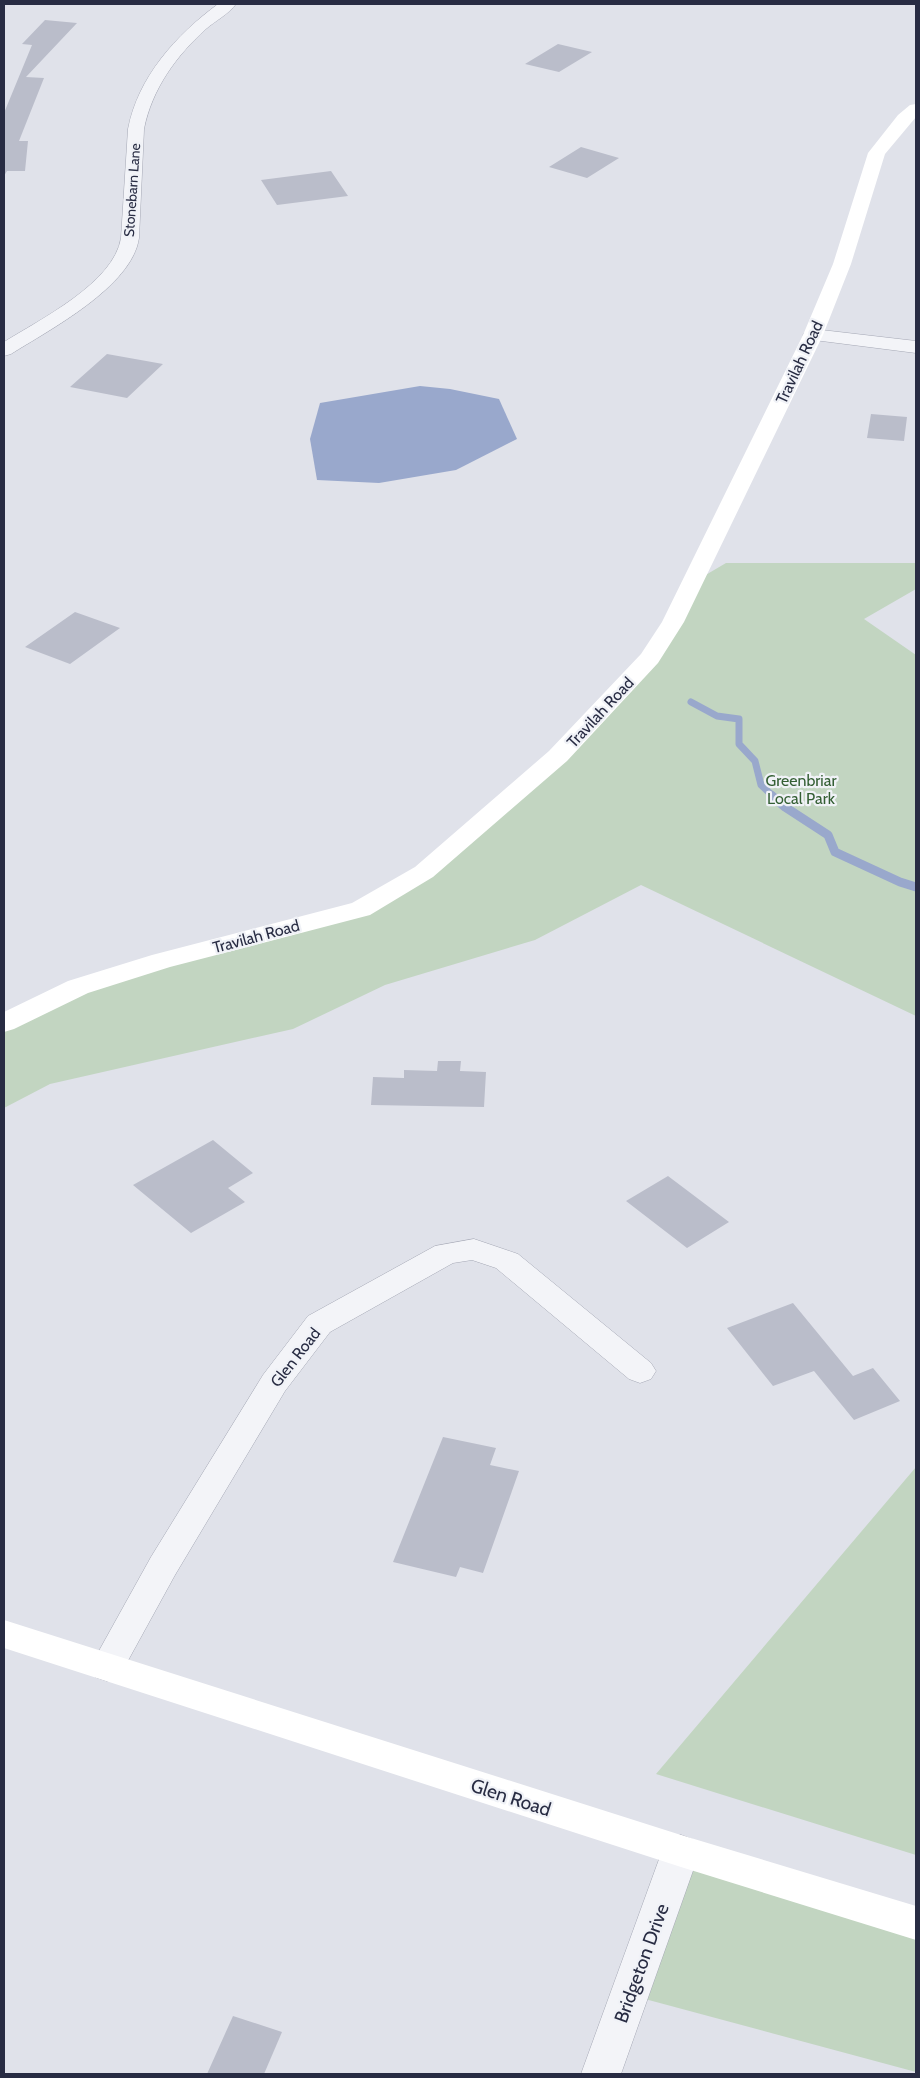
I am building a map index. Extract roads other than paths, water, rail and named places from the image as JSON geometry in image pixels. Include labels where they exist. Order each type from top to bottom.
[{"type":"main road","name":"Travilah Road","points":[[4,1023],[78,987],[161,961],[361,908],[424,872],[558,756],[650,658],[673,622],[813,334],[842,264],[877,153],[904,119],[916,109]]},
{"type":"main road","name":"Glen Road","points":[[4,1634],[681,1851],[916,1923]]},
{"type":"street","name":"Stonebarn Lane","points":[[4,350],[73,307],[97,287],[116,267],[128,247],[134,200],[136,127],[143,104],[156,76],[170,56],[219,10],[228,4]]},
{"type":"street","points":[[813,334],[916,347]]},
{"type":"street","name":"Glen Road","points":[[107,1667],[162,1566],[274,1383],[319,1324],[446,1253],[474,1249],[507,1261],[640,1372]]},
{"type":"street","name":"Bridgeton Drive","points":[[602,2074],[681,1851]]},
{"type":"water","points":[[420,386],[450,389],[499,399],[517,439],[456,470],[379,483],[317,480],[310,439],[320,403]]},
{"type":"waterway","points":[[691,702],[717,716],[739,719],[739,744],[755,761],[761,785],[773,796]]},
{"type":"waterway","points":[[771,795],[785,807],[828,835],[835,852],[900,882],[916,887]]},
{"type":"park label","name":"Greenbriar Local Park","points":[[801,789]]}]
